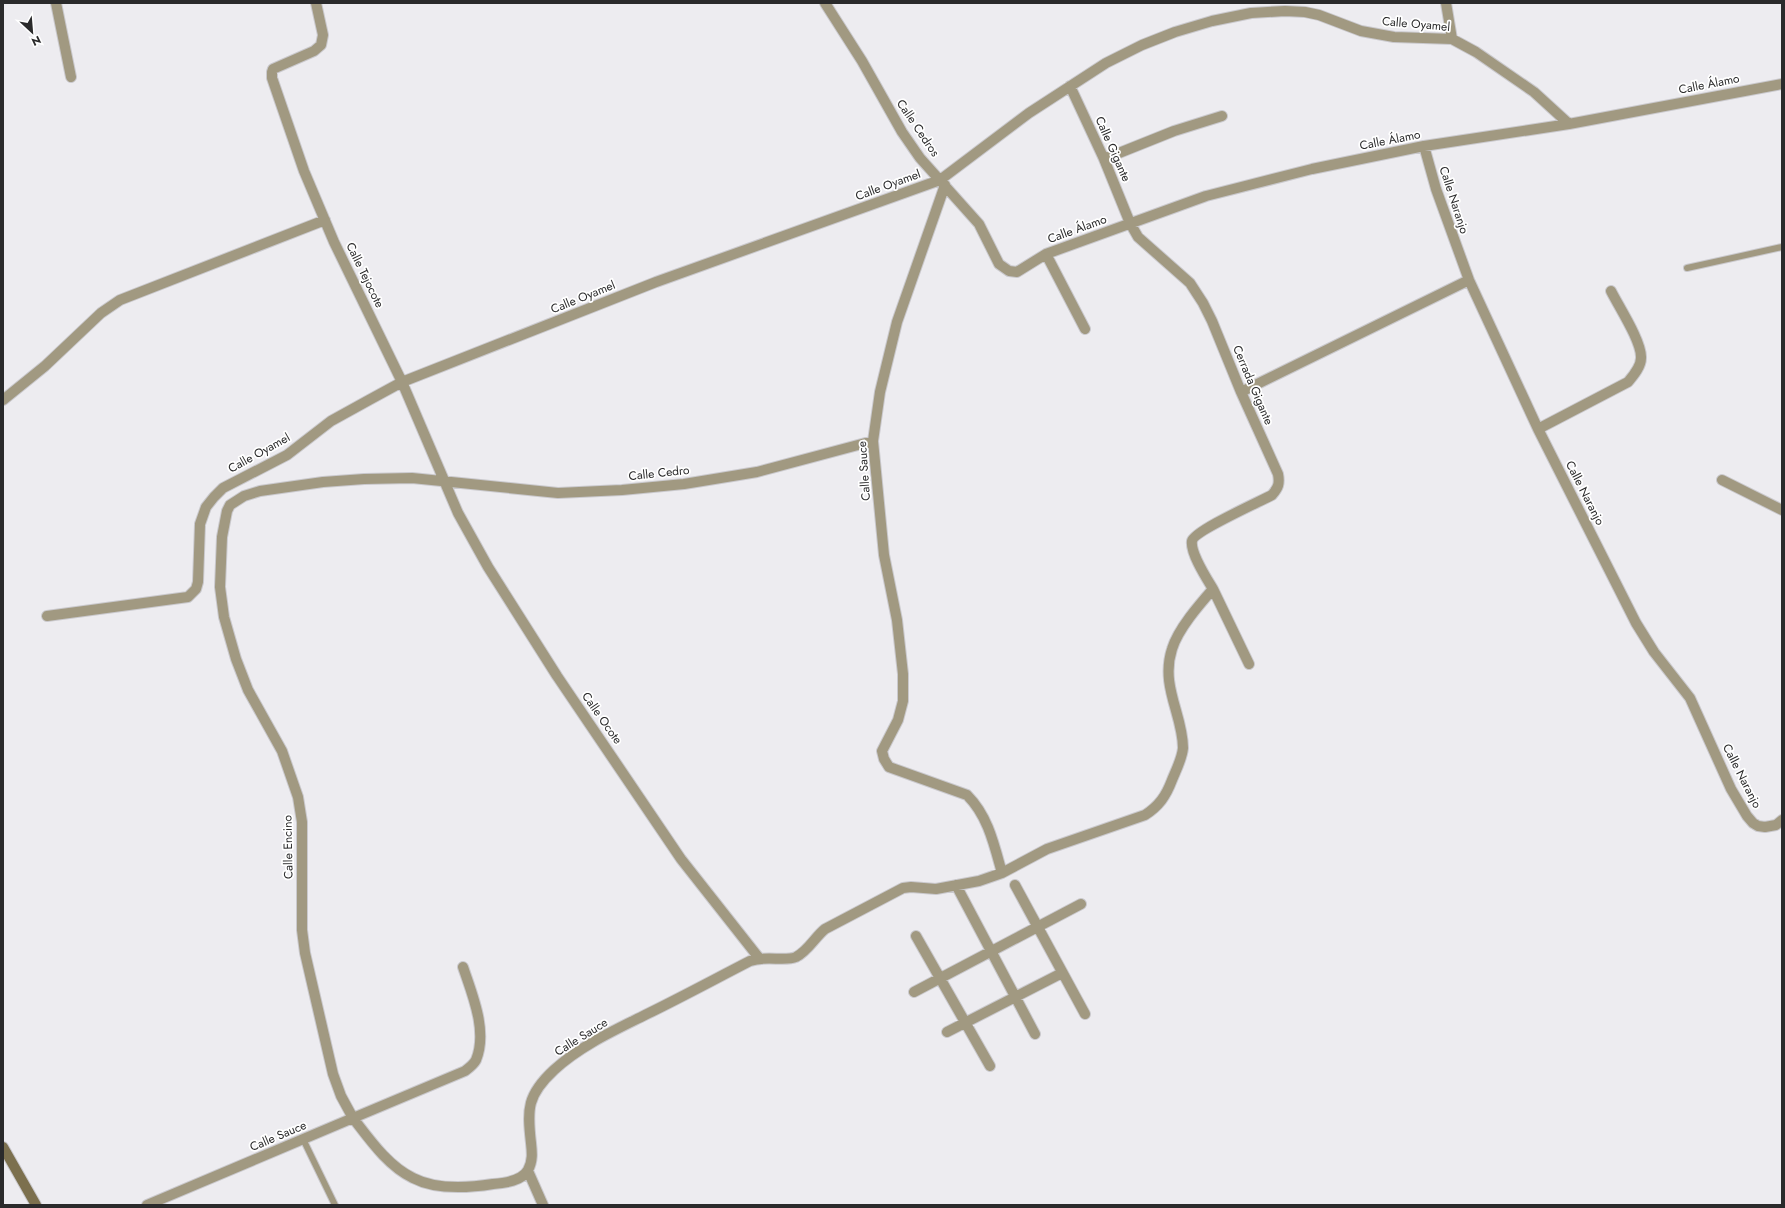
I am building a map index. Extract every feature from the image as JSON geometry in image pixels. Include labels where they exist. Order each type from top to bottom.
[{"type":"main road","points":[[3,1147],[36,1205]]},
{"type":"street","points":[[56,3],[71,77]]},
{"type":"street","name":"Calle Tejocote","points":[[316,3],[323,35],[321,45],[314,51],[273,69],[272,78],[304,172],[402,382],[443,481]]},
{"type":"street","name":"Calle Cedros","points":[[826,3],[862,61],[902,132],[920,158],[979,224],[999,264],[1009,271],[1017,272]]},
{"type":"street","points":[[1446,3],[1452,39]]},
{"type":"street","name":"Calle Oyamel","points":[[47,616],[188,597],[196,589],[198,582],[200,524],[206,507],[223,488],[287,455],[331,421],[402,382],[656,282],[942,182],[1029,113],[1106,62],[1175,32],[1212,21],[1251,13],[1305,12],[1319,15],[1361,31],[1394,37],[1452,39],[1476,52],[1534,92],[1569,124]]},
{"type":"street","name":"Calle Álamo","points":[[1017,272],[1046,254],[1206,196],[1312,169],[1424,146],[1569,124],[1782,84]]},
{"type":"street","name":"Calle Gigante","points":[[1070,86],[1104,159],[1130,223]]},
{"type":"street","points":[[1104,159],[1174,131],[1222,116]]},
{"type":"street","name":"Calle Naranjo","points":[[1424,146],[1436,189],[1469,280],[1538,429],[1636,624],[1654,652],[1690,698],[1731,789],[1747,816],[1753,823],[1764,827],[1771,826],[1782,820]]},
{"type":"street","name":"Calle Sauce","points":[[942,182],[897,322],[880,392],[873,441],[884,555],[897,620],[903,674],[903,701],[898,720],[882,751],[884,760],[889,767],[967,795],[975,803],[982,813],[992,836],[1002,873]]},
{"type":"street","points":[[3,400],[45,366],[101,313],[120,300],[326,220]]},
{"type":"street","name":"Cerrada Gigante","points":[[1130,223],[1142,242],[1179,273],[1197,293],[1212,321],[1240,392],[1278,474],[1280,482],[1278,489],[1272,495],[1214,524],[1193,537],[1193,552],[1213,589]]},
{"type":"street","points":[[1046,254],[1085,329]]},
{"type":"street","points":[[1240,392],[1469,280]]},
{"type":"street","points":[[1538,429],[1628,382],[1635,375],[1641,360],[1640,346],[1611,291]]},
{"type":"street","name":"Calle Cedro","points":[[227,511],[235,500],[260,491],[322,482],[364,479],[412,478],[558,493],[622,490],[684,484],[757,472],[873,441]]},
{"type":"street","points":[[1722,480],[1782,510]]},
{"type":"street","name":"Calle Ocote","points":[[443,481],[458,514],[488,567],[557,676],[681,859],[759,958]]},
{"type":"street","name":"Calle Encino","points":[[227,511],[222,537],[220,588],[224,617],[236,659],[248,690],[282,751],[298,797],[302,822],[302,923],[305,953],[333,1074],[341,1096],[353,1118]]},
{"type":"street","points":[[1213,589],[1249,664]]},
{"type":"street","name":"Calle Sauce","points":[[528,1171],[531,1164],[532,1154],[528,1114],[537,1090],[554,1069],[568,1058],[598,1039],[759,958],[786,959],[794,957],[801,953],[816,936],[842,918],[903,888],[911,887],[936,889],[979,881],[1002,873],[1048,849],[1145,815],[1156,808],[1164,798],[1180,761],[1183,749],[1169,684],[1168,673],[1172,650],[1179,635],[1213,589]]},
{"type":"street","points":[[1015,885],[1085,1014]]},
{"type":"street","points":[[956,886],[1035,1034]]},
{"type":"street","points":[[914,992],[1081,904]]},
{"type":"street","points":[[916,936],[990,1066]]},
{"type":"street","name":"Calle Sauce","points":[[147,1205],[465,1071],[476,1061],[481,1042],[477,1006],[463,967]]},
{"type":"street","points":[[947,1032],[1062,973]]},
{"type":"street","points":[[353,1118],[386,1157],[401,1171],[413,1179],[442,1186],[474,1187],[512,1181],[520,1178],[528,1171],[543,1205]]},
{"type":"lane","points":[[1687,268],[1782,247]]},
{"type":"lane","points":[[303,1139],[335,1205]]}]
